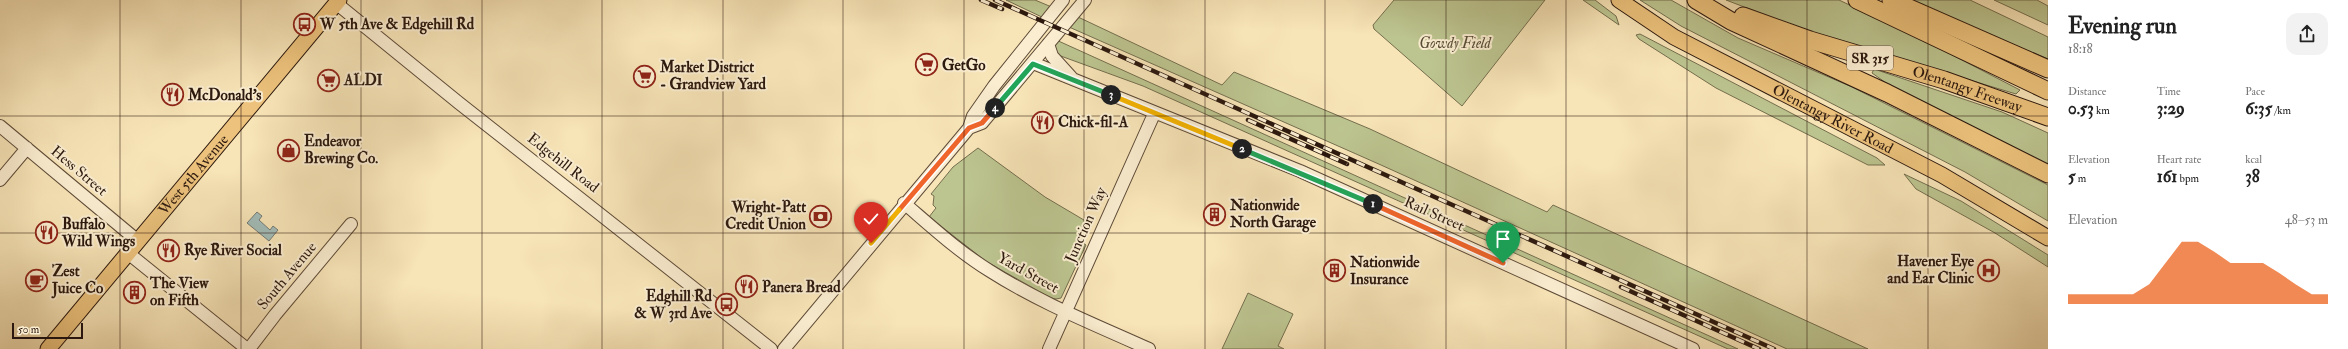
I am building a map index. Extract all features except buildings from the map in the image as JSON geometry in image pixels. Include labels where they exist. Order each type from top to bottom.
[{"type":"highway","points":[[1696,0],[1732,21],[1887,93],[2048,174]]},
{"type":"highway","name":"Olentangy Freeway","points":[[1706,0],[1810,40],[1944,80],[2048,117]]},
{"type":"highway","name":"Olentangy Freeway","points":[[1857,0],[2048,91]]},
{"type":"highway","points":[[1891,0],[2048,69]]},
{"type":"main road","name":"Olentangy River Road","points":[[1618,0],[1674,37],[1942,175],[1986,199],[2048,238]]},
{"type":"main road","name":"West 5th Avenue","points":[[48,349],[338,1]]},
{"type":"street","points":[[784,349],[904,203],[969,128],[973,116],[994,86],[1063,0]]},
{"type":"street","points":[[1033,64],[1028,54],[1029,47],[1068,0]]},
{"type":"street","points":[[969,128],[982,123],[1033,64],[1085,0]]},
{"type":"street","name":"Edgehill Road","points":[[338,1],[459,103],[771,349]]},
{"type":"street","name":"Rail Street","points":[[1048,44],[1052,56],[1072,78]]},
{"type":"street","name":"Rail Street","points":[[1033,64],[1072,78],[1154,114],[1300,172],[1693,349]]},
{"type":"street","name":"Junction Way","points":[[1049,349],[1154,114]]},
{"type":"street","name":"Hess Street","points":[[0,126],[138,241]]},
{"type":"street","points":[[0,180],[27,148]]},
{"type":"street","name":"Yard Street","points":[[904,203],[962,251],[991,272],[1065,312],[1149,349]]},
{"type":"street","name":"South Avenue","points":[[248,349],[270,320],[351,224]]},
{"type":"street","points":[[128,253],[248,349]]},
{"type":"green space","points":[[1006,0],[1035,0],[1054,8],[1046,19]]},
{"type":"green space","name":"Gowdy Field","points":[[1394,0],[1545,0],[1462,106],[1374,29],[1373,25]]},
{"type":"green space","points":[[1583,0],[1595,0],[1616,16],[1619,25]]},
{"type":"green space","points":[[1640,0],[1671,0],[1738,38],[1852,87],[2048,185],[2048,221],[1965,172],[1681,26]]},
{"type":"green space","points":[[1726,0],[1839,0],[1929,43],[2020,90],[2016,94],[1804,30]]},
{"type":"green space","points":[[1905,0],[1970,0],[2048,37],[2048,59]]},
{"type":"green space","points":[[1994,0],[2037,0],[2048,6],[2048,25]]},
{"type":"green space","points":[[1078,17],[1222,85],[1234,72],[1370,129],[1547,212],[1553,205],[1868,349],[1787,349],[1381,165],[1069,27]]},
{"type":"green space","points":[[1640,34],[1877,158],[1885,165],[1868,165],[1716,88],[1639,39],[1636,35]]},
{"type":"green space","points":[[1054,39],[1738,349],[1728,349],[1143,86],[1058,55],[1051,49]]},
{"type":"green space","points":[[1874,69],[2002,112],[2048,133],[2048,166],[1889,85],[1872,73]]},
{"type":"green space","points":[[978,148],[1045,197],[1089,223],[1082,242],[1086,245],[1061,298],[1051,298],[987,262],[929,217],[936,208],[933,205],[934,196],[931,194],[953,167]]},
{"type":"green space","points":[[1904,174],[1961,201],[2048,255],[2048,267],[1995,233],[1916,189]]},
{"type":"green space","points":[[1248,293],[1293,314],[1278,346],[1284,349],[1222,349]]},
{"type":"water","points":[[257,212],[262,216],[259,220],[270,230],[273,226],[278,230],[269,241],[247,223]]},
{"type":"railway","points":[[981,0],[1002,9]]},
{"type":"railway","points":[[995,0],[1774,349]]},
{"type":"railway","points":[[1248,120],[1347,164]]},
{"type":"railway","points":[[1621,287],[1759,349]]},
{"type":"place","name":"W 5th Ave & Edgehill Rd","points":[[305,24]]},
{"type":"place","name":"GetGo","points":[[927,65]]},
{"type":"place","name":"Market District - Grandview Yard","points":[[645,76]]},
{"type":"place","name":"ALDI","points":[[328,80]]},
{"type":"place","name":"McDonald's","points":[[172,95]]},
{"type":"place","name":"Chick-fil-A","points":[[1042,122]]},
{"type":"place","name":"Endeavor Brewing Co.","points":[[289,150]]},
{"type":"place","name":"Nationwide North Garage","points":[[1214,214]]},
{"type":"place","name":"Wright-Patt Credit Union","points":[[821,216]]},
{"type":"place","name":"Buffalo Wild Wings","points":[[46,233]]},
{"type":"place","name":"Rye River Social","points":[[169,250]]},
{"type":"place","name":"Havener Eye and Ear Clinic","points":[[1989,270]]},
{"type":"place","name":"Nationwide Insurance","points":[[1334,271]]},
{"type":"place","name":"Zest Juice Co","points":[[36,280]]},
{"type":"place","name":"Panera Bread","points":[[746,287]]},
{"type":"place","name":"The View on Fifth","points":[[135,292]]},
{"type":"place","name":"Edghill Rd & W 3rd Ave","points":[[727,305]]},
{"type":"route","points":[[871,243],[969,128],[982,123],[1033,64],[1072,78],[1154,114],[1300,172],[1419,224],[1503,263]]}]
